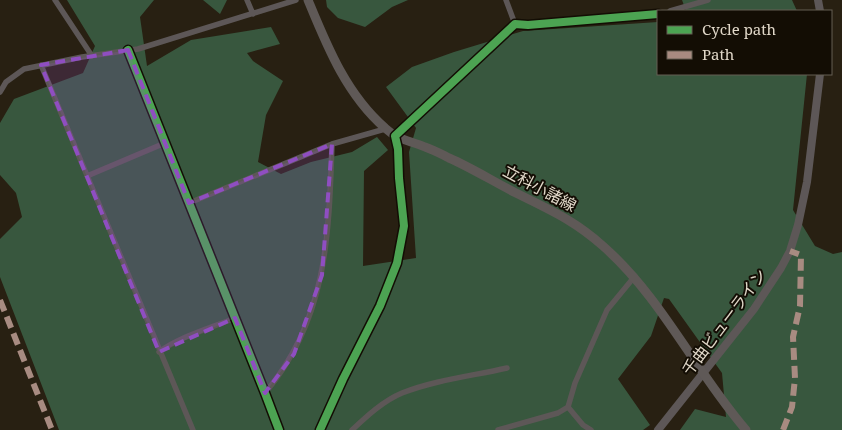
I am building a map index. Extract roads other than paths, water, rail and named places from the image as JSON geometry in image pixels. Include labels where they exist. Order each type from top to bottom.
[{"type":"main road","name":"立科小諸線","points":[[308,0],[332,58],[367,111],[385,129],[406,142],[424,146],[465,165],[562,215],[598,241],[634,276],[746,430]]},
{"type":"street","points":[[56,0],[92,56]]},
{"type":"street","points":[[247,0],[253,14]]},
{"type":"street","points":[[0,92],[6,82],[24,69],[128,50],[296,0]]},
{"type":"street","points":[[506,0],[515,24]]},
{"type":"street","points":[[673,10],[708,0]]},
{"type":"street","points":[[320,430],[343,379],[380,306],[397,263],[404,226],[398,149],[395,136],[515,24],[528,25],[657,14]]},
{"type":"street","points":[[128,50],[279,430]]},
{"type":"street","points":[[41,65],[192,430]]},
{"type":"street","name":"千曲ビューライン","points":[[658,430],[754,309],[790,251],[798,225],[807,182],[820,75]]},
{"type":"street","points":[[189,203],[332,144],[385,129]]},
{"type":"street","points":[[87,176],[165,143]]},
{"type":"street","points":[[265,393],[277,380],[294,354],[314,308],[326,250],[332,144]]},
{"type":"street","points":[[498,430],[558,413],[568,407],[575,383],[607,310],[634,276]]},
{"type":"street","points":[[160,352],[166,346],[235,318]]},
{"type":"street","points":[[352,430],[376,408],[402,393],[443,381],[506,368]]},
{"type":"street","points":[[568,407],[583,425],[590,430]]}]
